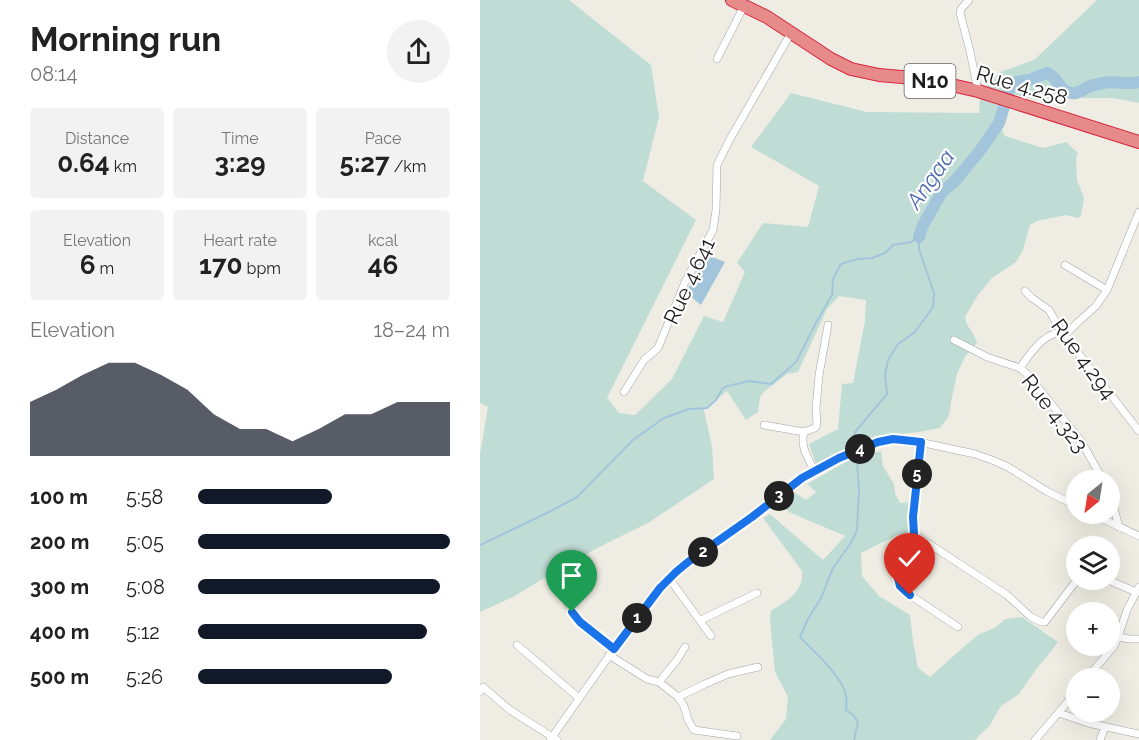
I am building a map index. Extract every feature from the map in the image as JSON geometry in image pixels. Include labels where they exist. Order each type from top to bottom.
[{"type":"highway","name":"Rue 4.258","points":[[732,0],[767,17],[831,59],[851,69],[879,75],[934,81],[978,91],[1139,142]]},
{"type":"street","points":[[969,0],[960,9],[960,13],[978,91]]},
{"type":"street","points":[[717,59],[744,6]]},
{"type":"street","name":"Rue 4.641","points":[[624,392],[644,360],[658,348],[685,282],[713,230],[717,165],[791,33]]},
{"type":"street","name":"Rue 4.323","points":[[1097,470],[1081,441],[1029,375],[1020,368],[1040,343],[1058,331],[1070,330],[1096,306],[1107,290],[1139,212]]},
{"type":"street","points":[[1065,265],[1107,290]]},
{"type":"street","name":"Rue 4.294","points":[[1025,291],[1049,310],[1061,331],[1139,431]]},
{"type":"street","points":[[764,425],[804,432],[817,425],[819,375],[828,325]]},
{"type":"street","points":[[954,340],[987,357],[1020,368]]},
{"type":"street","points":[[804,432],[803,446],[814,470]]},
{"type":"street","points":[[480,692],[483,687],[504,705],[553,739],[612,652],[669,578],[814,470],[878,442],[893,439],[921,442],[975,454],[1008,467],[1066,501]]},
{"type":"street","points":[[921,442],[913,517],[914,534],[898,578],[900,586],[910,595],[958,627]]},
{"type":"street","points":[[1113,524],[1139,536]]},
{"type":"street","points":[[914,534],[1007,595],[1031,617],[1041,622],[1045,622],[1069,590]]},
{"type":"street","points":[[669,578],[711,636]]},
{"type":"street","points":[[1120,584],[1137,590],[1120,631]]},
{"type":"street","points":[[701,620],[757,593]]},
{"type":"street","points":[[564,594],[572,612],[580,622],[612,652],[647,679],[659,682],[678,697],[694,730],[737,736]]},
{"type":"street","points":[[1120,637],[1139,639]]},
{"type":"street","points":[[517,645],[579,698]]},
{"type":"street","points":[[659,682],[685,647]]},
{"type":"street","points":[[1095,668],[1106,656]]},
{"type":"street","points":[[678,697],[728,674],[758,667]]},
{"type":"street","points":[[1035,740],[1066,704]]},
{"type":"street","points":[[1059,713],[1088,723],[1139,734]]},
{"type":"street","points":[[1100,740],[1105,727]]},
{"type":"shaded area","points":[[480,0],[569,0],[651,65],[659,117],[643,181],[696,220],[607,398],[619,413],[635,415],[672,379],[704,316],[723,322],[745,272],[737,263],[763,223],[808,227],[819,186],[751,147],[791,93],[867,112],[979,113],[980,98],[1008,107],[1003,126],[1005,136],[1043,148],[1066,142],[1078,153],[1076,158],[1077,180],[1084,198],[1081,216],[1078,218],[1066,215],[1037,221],[1030,225],[1023,250],[1016,262],[992,278],[978,295],[965,317],[977,343],[965,357],[957,374],[949,416],[940,428],[876,436],[816,464],[809,444],[838,429],[842,384],[853,383],[865,321],[866,300],[839,296],[827,309],[798,372],[787,374],[765,391],[760,397],[758,412],[746,420],[727,391],[704,410],[712,447],[714,479],[648,523],[566,565],[513,597],[480,612],[480,454],[488,407],[480,403]]},
{"type":"shaded area","points":[[1097,0],[1139,0],[1139,103],[1113,98],[1037,100],[986,87],[1000,72],[1034,60]]},
{"type":"shaded area","points":[[705,254],[725,262],[701,305],[686,293]]},
{"type":"shaded area","points":[[881,451],[883,466],[894,484],[900,503],[912,502],[909,532],[897,535],[861,553],[862,576],[879,596],[910,615],[918,668],[930,677],[978,635],[996,627],[1005,619],[1022,617],[1058,642],[1019,694],[1001,706],[990,725],[975,740],[770,740],[786,719],[788,697],[775,672],[771,611],[797,590],[802,571],[763,518],[770,514],[823,560],[845,536],[789,512],[780,503],[794,492],[806,500],[816,492],[807,484],[851,459]]},
{"type":"waterway","name":"Angaa","points":[[919,237],[922,227],[942,192],[955,181],[999,123],[1013,83],[1047,73],[1065,90],[1075,93],[1103,83],[1139,82]]},
{"type":"waterway","points":[[480,545],[577,497],[633,440],[664,418],[689,409],[707,408],[716,400],[723,388],[728,386],[749,381],[771,384],[796,362],[832,295],[833,279],[841,264],[857,259],[872,258],[885,253],[893,245],[911,242],[919,237]]},
{"type":"waterway","name":"Angaa","points":[[854,740],[858,722],[846,710],[846,698],[839,680],[827,664],[800,637],[821,598],[833,568],[851,543],[857,530],[859,489],[853,441],[855,432],[887,394],[885,375],[888,360],[898,344],[915,332],[933,307],[934,293],[919,249],[919,238]]},
{"type":"route","points":[[572,612],[580,622],[614,649],[660,588],[688,562],[814,470],[863,447],[893,439],[921,442],[913,517],[914,534],[898,578],[900,586],[910,595]]}]
